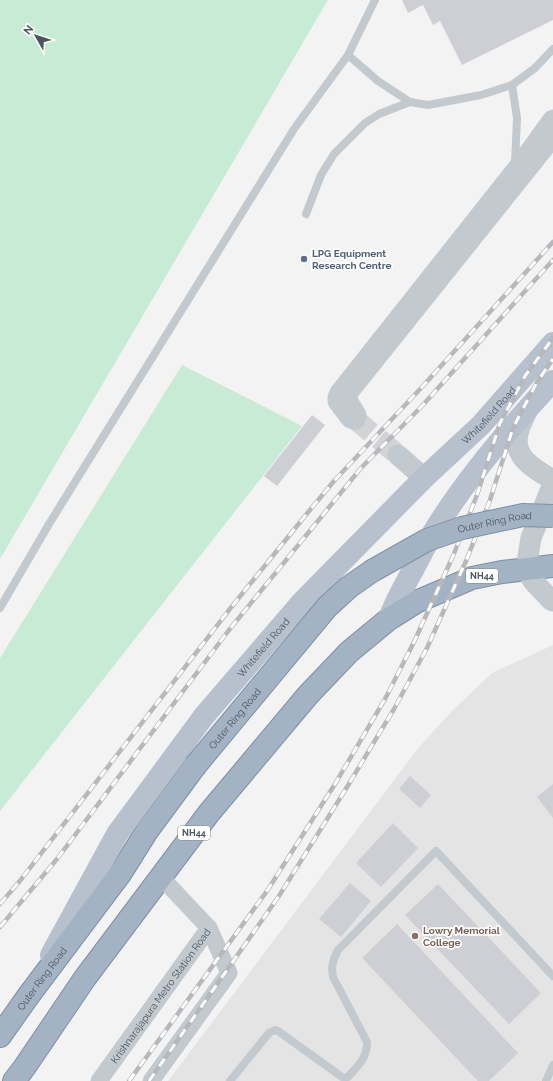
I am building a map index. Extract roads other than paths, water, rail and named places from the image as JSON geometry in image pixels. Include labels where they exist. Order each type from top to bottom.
[{"type":"highway","name":"Outer Ring Road","points":[[0,1036],[120,874],[147,831],[195,766],[327,607],[349,587],[372,571],[427,540],[462,528],[523,515],[553,516]]},
{"type":"highway","name":"NH44","points":[[19,1077],[85,978],[209,813],[308,695],[349,652],[389,619],[416,602],[472,578],[502,572],[553,566]]},
{"type":"main road","name":"Whitefield Road","points":[[29,995],[117,834],[204,716],[302,602],[424,478],[481,425],[553,343]]},
{"type":"main road","points":[[389,619],[393,608],[440,521],[496,445],[553,381]]},
{"type":"street","points":[[553,120],[517,175],[349,391],[346,399],[356,415],[355,419],[351,418],[338,401],[340,393],[517,175],[553,136]]},
{"type":"street","points":[[529,407],[518,431],[517,445],[522,458],[532,468],[553,480]]},
{"type":"street","points":[[398,455],[424,478]]},
{"type":"street","points":[[553,484],[532,538],[526,569],[533,581],[553,601]]},
{"type":"street","name":"Krishnarajapura Metro Station Road","points":[[99,1081],[209,928],[162,877]]},
{"type":"street","points":[[151,1081],[229,973],[209,928]]},
{"type":"lane","points":[[0,608],[54,517],[294,129],[348,55],[375,0]]},
{"type":"lane","points":[[348,55],[378,81],[410,102],[428,105],[481,95],[512,84],[534,68],[553,49]]},
{"type":"lane","points":[[512,84],[517,118],[517,175]]},
{"type":"lane","points":[[306,214],[321,175],[334,154],[370,120],[379,114],[410,102]]},
{"type":"lane","points":[[230,1081],[269,1033],[275,1030],[342,1077],[348,1077],[365,1056],[367,1050],[366,1042],[332,977],[333,959],[338,950],[436,852],[553,976]]},
{"type":"lane","points":[[546,1081],[553,1065]]},
{"type":"tunnel","points":[[355,419],[398,455]]},
{"type":"railway","points":[[0,904],[19,882],[229,610],[334,481],[422,387],[553,242]]},
{"type":"railway","points":[[0,927],[57,859],[229,630],[361,468],[422,406],[553,260]]},
{"type":"railway","points":[[129,1081],[267,891],[335,784],[385,699],[414,642],[453,556],[477,495],[500,423],[525,376],[553,338]]},
{"type":"railway","points":[[149,1081],[279,896],[394,709],[427,648],[466,561],[490,500],[513,428],[537,382],[553,359]]},
{"type":"place","name":"LPG Equipment Research Centre","points":[[304,259]]},
{"type":"place","name":"Lowry Memorial College","points":[[415,936]]}]
